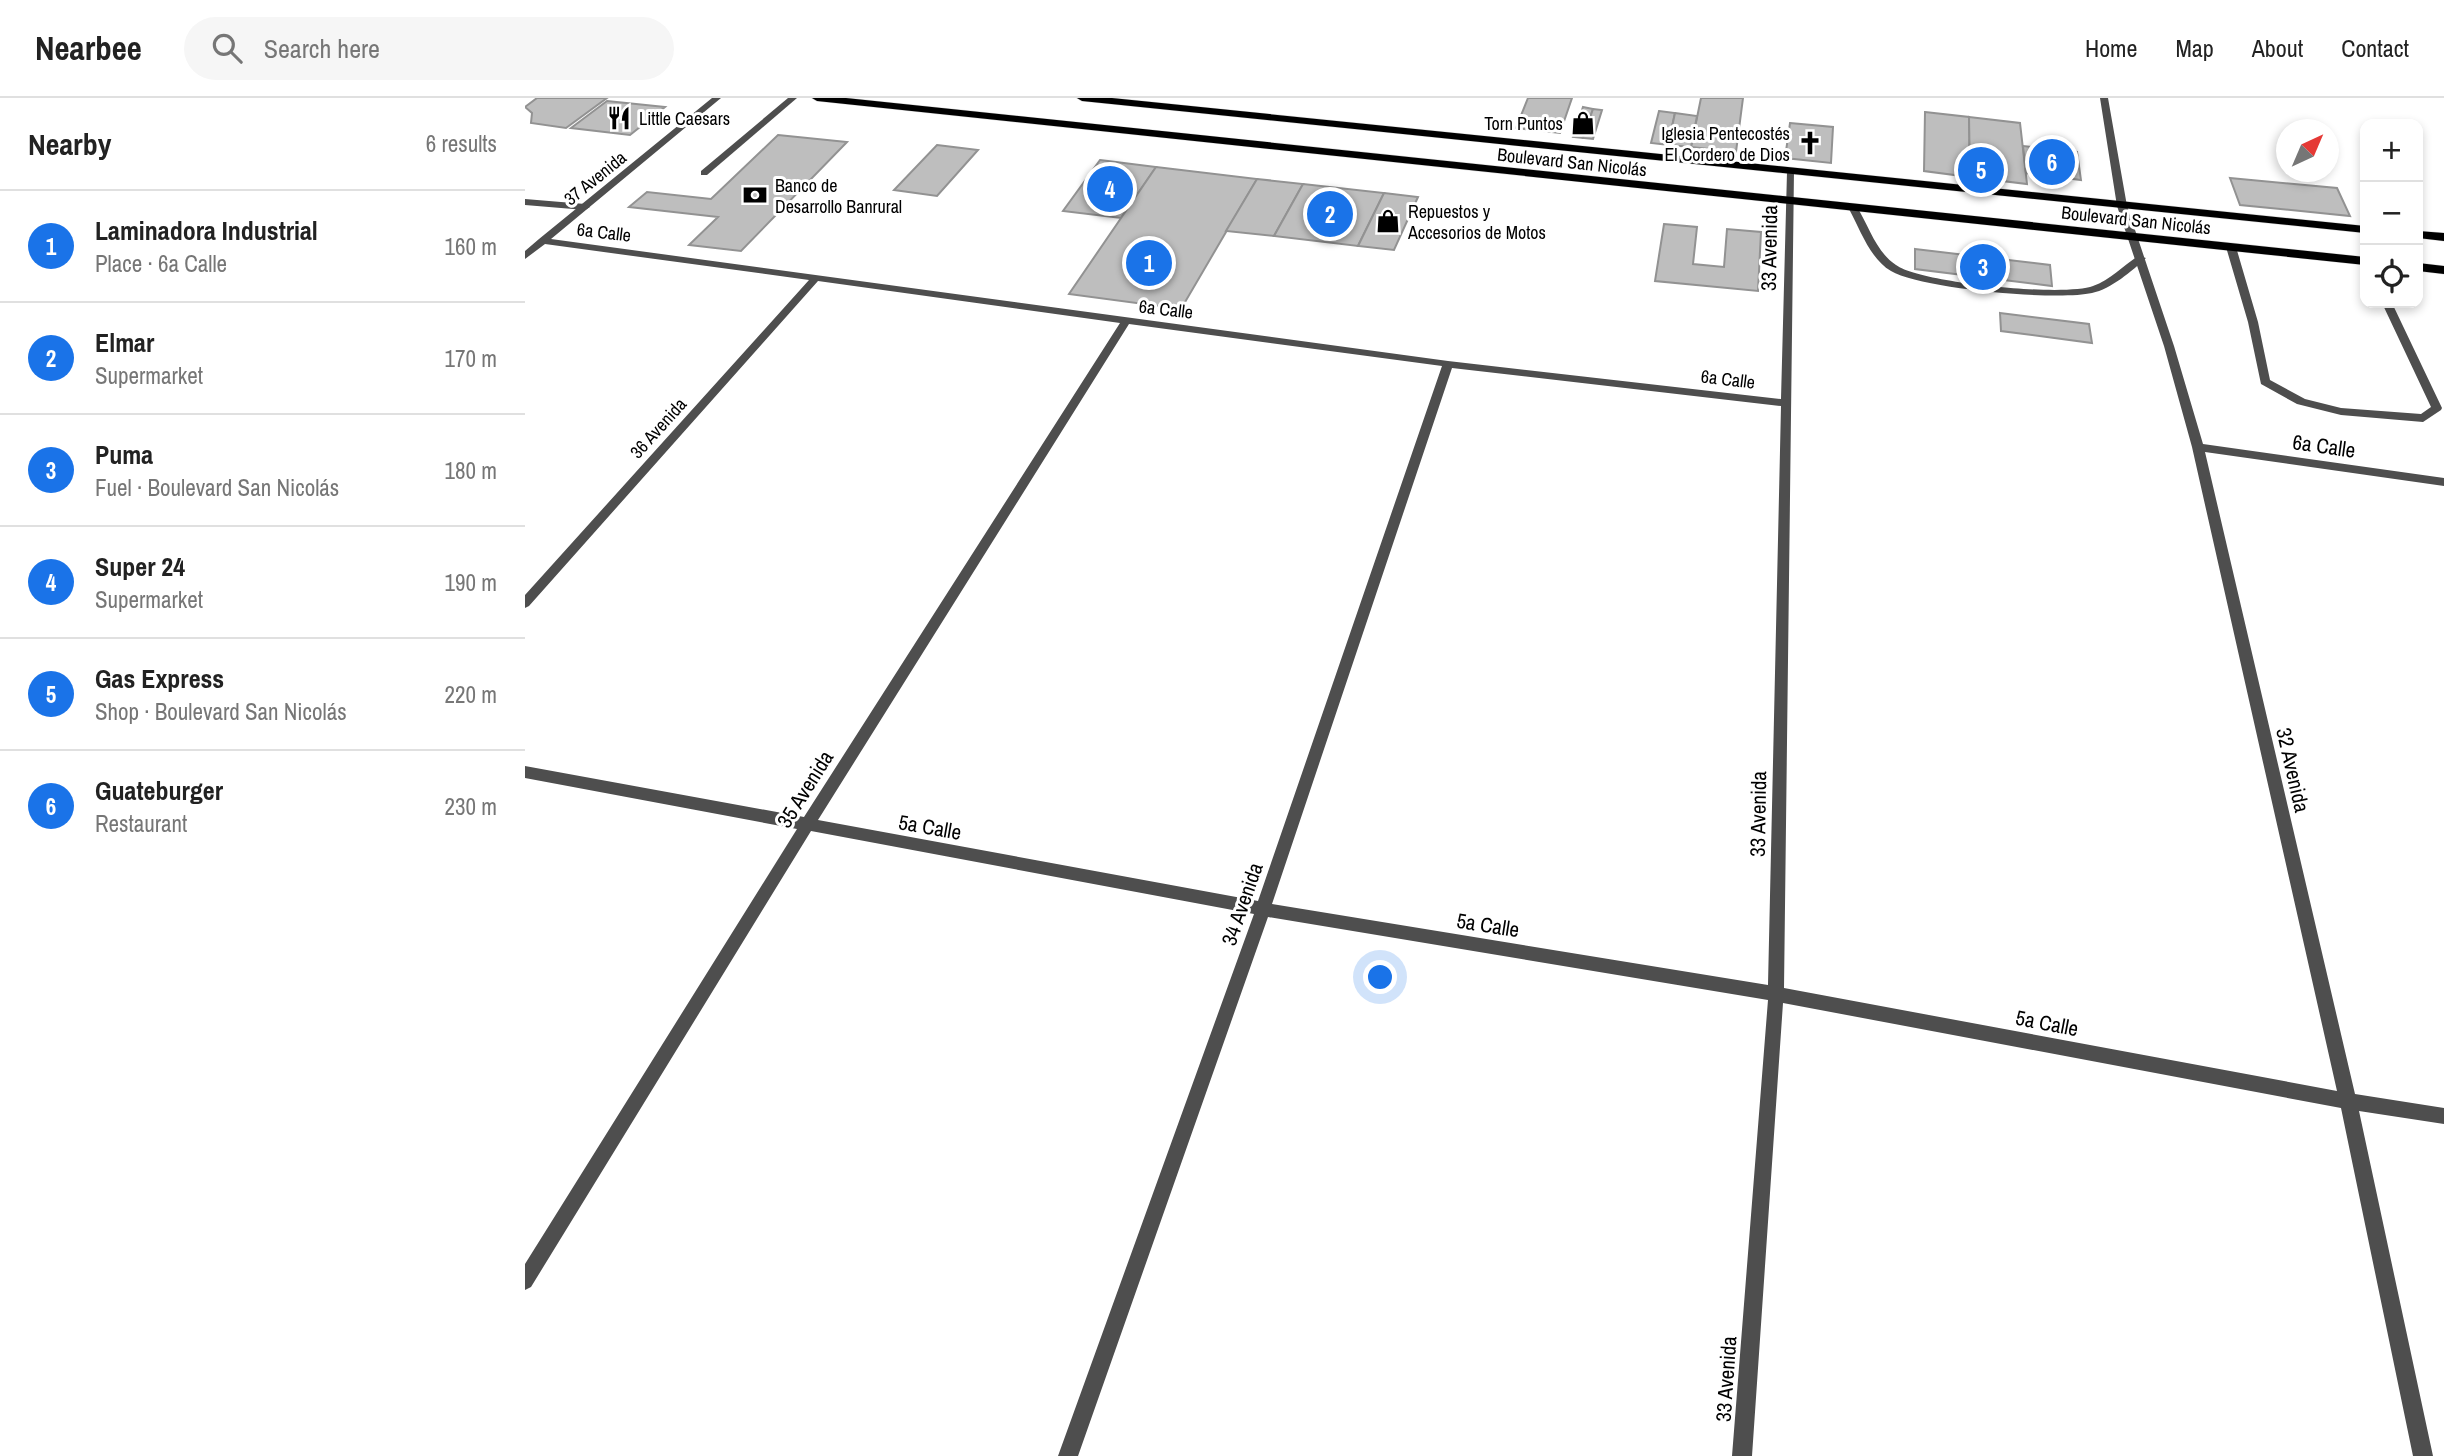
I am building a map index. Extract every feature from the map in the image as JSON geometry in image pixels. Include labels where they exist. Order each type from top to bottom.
[{"type":"main road","name":"Boulevard San Nicolás","points":[[817,98],[1790,203],[2360,260]]},
{"type":"main road","name":"Boulevard San Nicolás","points":[[1082,98],[2360,230]]},
{"type":"main road","points":[[2423,235],[2444,237]]},
{"type":"main road","points":[[2423,268],[2444,270]]},
{"type":"street","name":"37 Avenida","points":[[525,256],[717,98]]},
{"type":"street","points":[[704,173],[793,98]]},
{"type":"street","name":"32 Avenida","points":[[2104,98],[2122,206],[2141,258],[2198,447],[2348,1101],[2423,1456]]},
{"type":"street","name":"33 Avenida","points":[[1742,1456],[1776,994],[1791,172]]},
{"type":"street","points":[[525,202],[585,207]]},
{"type":"street","points":[[1854,209],[1885,261],[1897,270],[1935,280],[2068,294],[2092,290],[2141,258]]},
{"type":"street","name":"6a Calle","points":[[542,241],[817,277],[1125,322],[1448,364],[1786,403]]},
{"type":"street","points":[[2231,247],[2253,323],[2265,382],[2279,392],[2302,402],[2353,414],[2423,418],[2437,408],[2389,308]]},
{"type":"street","name":"36 Avenida","points":[[525,603],[817,277]]},
{"type":"street","name":"35 Avenida","points":[[525,1281],[806,826],[1125,322]]},
{"type":"street","name":"34 Avenida","points":[[1069,1456],[1263,909],[1448,364]]},
{"type":"street","name":"6a Calle","points":[[2198,447],[2444,482]]},
{"type":"street","name":"5a Calle","points":[[525,772],[1263,909],[1776,994],[2348,1101],[2444,1116]]},
{"type":"building","points":[[537,98],[607,98],[566,128],[531,123],[532,113],[525,107]]},
{"type":"building","points":[[1528,98],[1572,98],[1560,133],[1516,128]]},
{"type":"building","points":[[1701,98],[1743,98],[1736,152],[1691,147]]},
{"type":"building","name":"Little Caesars","points":[[607,101],[665,107],[630,135],[571,128]]},
{"type":"building","name":"Torn Puntos","points":[[1583,107],[1593,109],[1583,138],[1573,137]]},
{"type":"building","points":[[1593,109],[1602,110],[1593,139],[1583,138]]},
{"type":"building","points":[[1659,111],[1675,113],[1668,145],[1651,143]]},
{"type":"building","points":[[1925,112],[1969,117],[1970,177],[1924,171]]},
{"type":"building","points":[[1675,113],[1697,116],[1691,147],[1668,145]]},
{"type":"building","points":[[1969,117],[2020,123],[2027,184],[1970,177]]},
{"type":"building","name":"Iglesia Pentecostés El Cordero de Dios","points":[[1790,123],[1833,127],[1831,163],[1785,158]]},
{"type":"building","name":"Banco de Desarrollo Banrural","points":[[778,135],[847,142],[741,251],[689,245],[718,217],[629,207],[647,192],[711,199]]},
{"type":"building","points":[[937,145],[978,150],[937,196],[894,190]]},
{"type":"building","points":[[2023,146],[2077,152],[2081,180],[2026,173]]},
{"type":"building","points":[[1100,160],[1156,167],[1121,218],[1063,211]]},
{"type":"building","points":[[1156,167],[1257,179],[1181,309],[1069,294]]},
{"type":"building","points":[[2230,178],[2337,188],[2350,216],[2240,205]]},
{"type":"building","points":[[1257,179],[1303,184],[1274,236],[1226,231]]},
{"type":"building","points":[[1303,184],[1384,193],[1358,246],[1274,236]]},
{"type":"building","name":"Repuestos y Accesorios de Motos","points":[[1384,193],[1418,197],[1394,250],[1358,246]]},
{"type":"building","points":[[1664,224],[1697,227],[1693,264],[1724,267],[1727,229],[1761,232],[1758,291],[1655,281]]},
{"type":"building","points":[[1915,249],[2050,265],[2052,286],[1915,269]]},
{"type":"building","points":[[2000,313],[2089,324],[2092,343],[2001,331]]},
{"type":"place","name":"Little Caesars","points":[[619,118]]},
{"type":"place","name":"Torn Puntos","points":[[1583,123]]},
{"type":"place","name":"Iglesia Pentecostés El Cordero de Dios","points":[[1810,143]]},
{"type":"place","name":"Guateburger","points":[[2052,162]]},
{"type":"place","name":"Gas Express","points":[[1981,170]]},
{"type":"place","name":"Super 24","points":[[1110,189]]},
{"type":"place","name":"Banco de Desarrollo Banrural","points":[[755,195]]},
{"type":"place","name":"Elmar","points":[[1330,214]]},
{"type":"place","name":"Repuestos y Accesorios de Motos","points":[[1388,221]]},
{"type":"place","name":"Laminadora Industrial","points":[[1149,263]]},
{"type":"place","name":"Puma","points":[[1983,267]]}]
